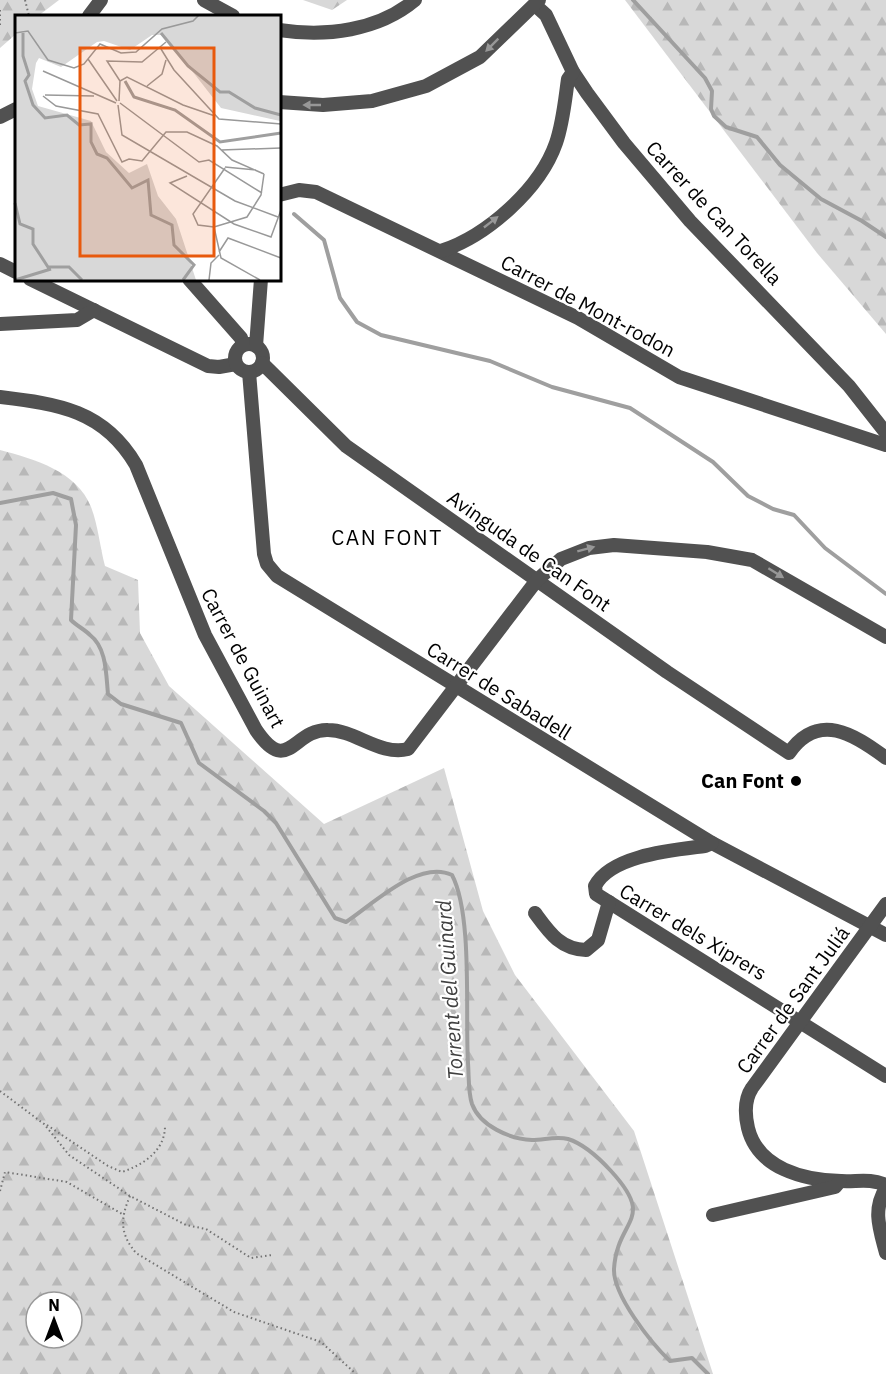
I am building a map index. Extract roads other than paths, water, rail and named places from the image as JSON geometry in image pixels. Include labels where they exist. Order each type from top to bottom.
[{"type":"street","points":[[90,15],[101,0]]},
{"type":"street","points":[[204,0],[231,15]]},
{"type":"street","points":[[280,30],[329,32],[362,27],[385,20],[415,0]]},
{"type":"street","points":[[280,102],[323,105],[372,101],[426,86],[480,57],[537,2]]},
{"type":"street","name":"Carrer de Can Torella","points":[[537,2],[546,15],[573,72],[624,143],[690,221],[849,386],[886,433]]},
{"type":"street","points":[[441,251],[473,236],[499,217],[540,172],[556,143],[568,79],[573,72]]},
{"type":"street","points":[[0,117],[15,110]]},
{"type":"street","name":"Carrer de Mont-rodon","points":[[280,195],[298,190],[316,192],[578,318],[680,376],[886,445]]},
{"type":"street","points":[[0,264],[15,272]]},
{"type":"street","points":[[32,280],[208,366],[236,364]]},
{"type":"street","points":[[190,280],[241,338],[250,345],[263,355],[258,369],[249,372],[240,369],[236,364],[235,354],[250,345],[261,280]]},
{"type":"street","points":[[0,324],[77,320],[94,310]]},
{"type":"street","name":"Avinguda de Can Font","points":[[262,363],[346,446],[667,672],[789,753],[804,736],[833,729],[855,737],[886,758]]},
{"type":"street","name":"Carrer de Sabadell","points":[[249,372],[262,536],[264,554],[271,571],[712,843],[886,935]]},
{"type":"street","name":"Carrer de Guinart","points":[[0,397],[53,404],[74,410],[107,429],[123,444],[136,465],[205,635],[256,730],[269,747],[286,751],[319,731],[330,730],[388,749],[408,749],[537,580],[570,554],[601,545],[735,555],[767,567],[815,598],[886,637]]},
{"type":"street","name":"Carrer dels Xiprers","points":[[712,843],[640,858],[609,869],[595,886],[596,894],[886,1076]]},
{"type":"street","points":[[535,913],[556,940],[572,948],[586,950],[598,940],[609,902]]},
{"type":"street","name":"Carrer de Sant Juliá","points":[[840,1181],[792,1173],[779,1168],[754,1146],[747,1125],[748,1094],[886,904]]},
{"type":"street","points":[[713,1215],[835,1187],[840,1181],[866,1179],[886,1186],[879,1200],[877,1216],[886,1253]]},
{"type":"waterway","points":[[633,0],[705,78],[712,91],[711,109],[714,116],[726,127],[757,137],[780,165],[821,199],[886,237]]},
{"type":"waterway","points":[[294,214],[324,240],[340,298],[357,322],[381,335],[490,361],[552,387],[630,408],[713,462],[748,496],[773,509],[794,515],[825,548],[886,594]]},
{"type":"waterway","name":"Torrent del Guinard","points":[[0,503],[53,493],[71,499],[76,525],[71,620],[96,640],[100,647],[105,662],[108,694],[121,704],[181,723],[199,763],[264,811],[276,823],[335,918],[346,922],[411,878],[425,873],[439,872],[452,875],[459,893],[466,939],[469,1084],[472,1104],[476,1112],[489,1125],[514,1137],[532,1140],[564,1138],[574,1141],[591,1152],[611,1171],[624,1187],[631,1200],[633,1211],[621,1239],[614,1269],[615,1280],[626,1305],[653,1343],[670,1361],[692,1358],[708,1374]]},
{"type":"place","name":"Can Font","points":[[796,781]]},
{"type":"district","name":"CAN FONT","points":[[387,538]]}]
